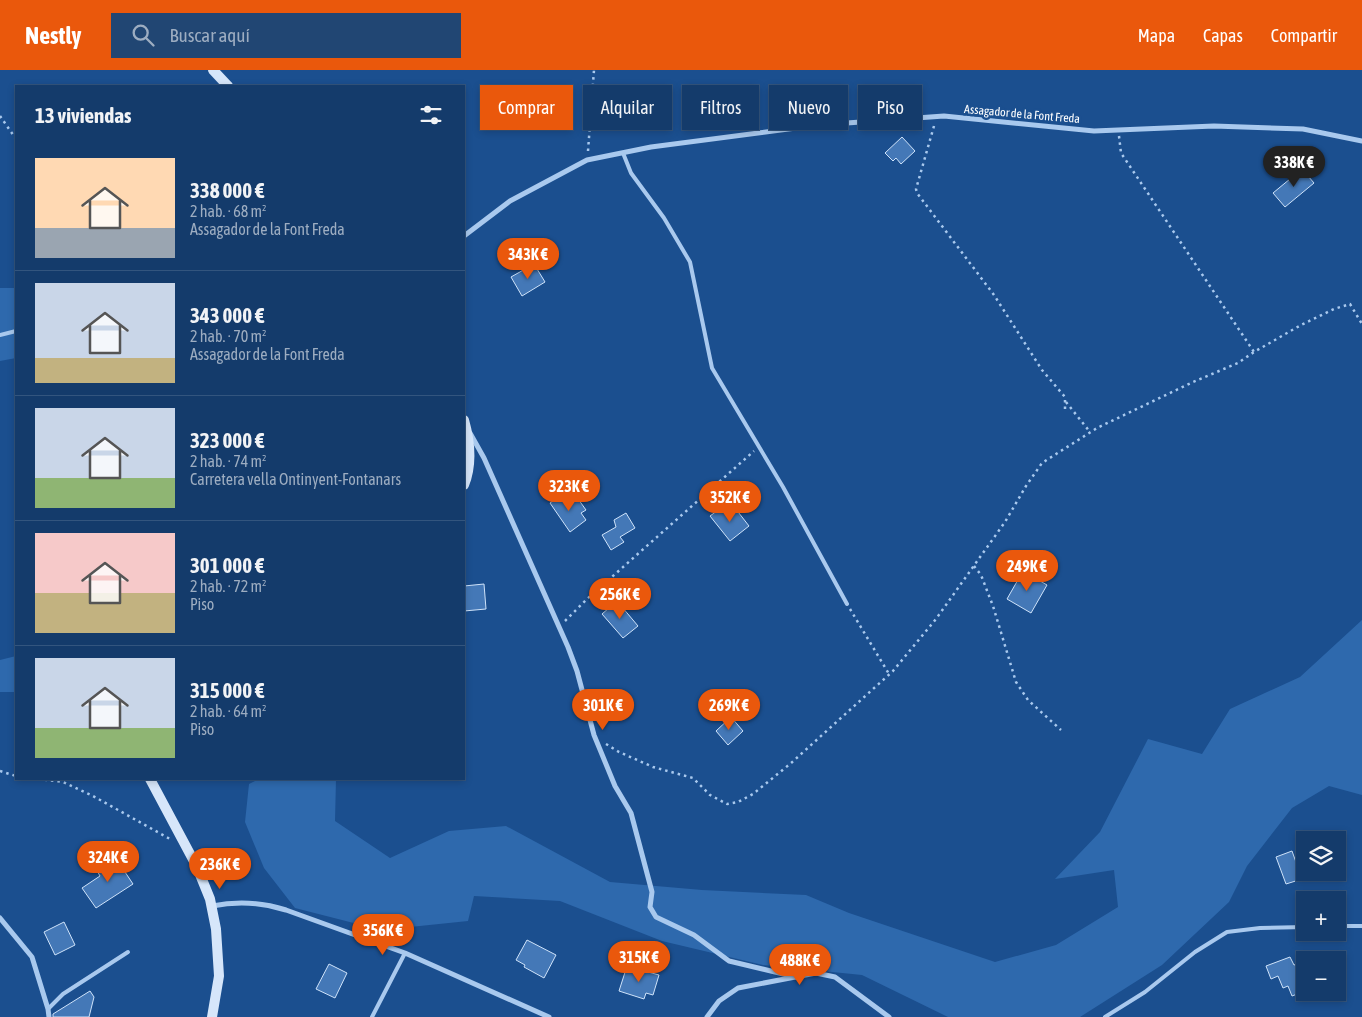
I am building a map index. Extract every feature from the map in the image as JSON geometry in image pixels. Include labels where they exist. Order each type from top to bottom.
[{"type":"street","points":[[213,70],[227,85]]},
{"type":"street","name":"Assagador de la Font Freda","points":[[465,235],[510,201],[587,160],[651,147],[819,125],[944,116],[1094,131],[1214,126],[1303,130],[1362,141]]},
{"type":"street","points":[[465,423],[484,458],[559,628],[577,672],[594,736],[615,786],[631,813],[652,892],[650,907],[656,916],[694,935],[729,961],[796,977]]},
{"type":"street","points":[[465,426],[469,446],[469,464],[465,481]]},
{"type":"street","points":[[151,780],[186,847],[212,906],[216,928],[218,976],[212,1017]]},
{"type":"street","points":[[212,906],[234,903],[270,905],[405,953],[549,1017]]},
{"type":"street","points":[[0,918],[32,957],[49,1017]]},
{"type":"street","points":[[707,1017],[719,1001],[738,988],[816,973],[835,977],[890,1017]]},
{"type":"lane","points":[[623,153],[631,172],[664,218],[690,262],[712,368],[759,447],[847,604]]},
{"type":"lane","points":[[0,335],[15,331]]},
{"type":"lane","points":[[1346,926],[1362,926]]},
{"type":"lane","points":[[1105,1017],[1146,992],[1195,952],[1227,932],[1242,929],[1296,927]]},
{"type":"lane","points":[[48,1009],[63,994],[128,952]]},
{"type":"lane","points":[[372,1017],[405,953]]},
{"type":"path","points":[[587,160],[594,70]]},
{"type":"path","points":[[0,116],[15,138]]},
{"type":"path","points":[[936,117],[916,189],[917,193],[994,295],[1042,370],[1065,397],[1065,410]]},
{"type":"path","points":[[1118,130],[1121,153],[1254,352]]},
{"type":"path","points":[[594,736],[620,752],[653,767],[693,778],[710,795],[727,804],[738,802],[753,794],[790,764],[889,674],[936,619],[1005,522],[1042,463],[1090,432],[1193,382],[1238,363],[1301,325],[1342,306],[1350,304],[1362,324]]},
{"type":"path","points":[[1065,401],[1090,432]]},
{"type":"path","points":[[559,628],[587,599],[759,447]]},
{"type":"path","points":[[974,566],[981,575],[987,590],[1016,682],[1028,700],[1061,730]]},
{"type":"path","points":[[847,604],[889,674]]},
{"type":"path","points":[[0,771],[15,776]]},
{"type":"path","points":[[46,780],[63,782],[186,847]]},
{"type":"shaded area","points":[[0,288],[15,288],[15,358],[0,361]]},
{"type":"shaded area","points":[[1362,620],[1362,795],[1329,786],[1292,808],[1247,866],[1229,902],[1162,965],[1080,1017],[948,1017],[862,975],[763,965],[662,941],[560,901],[474,896],[468,921],[381,930],[295,908],[264,868],[245,822],[249,784],[257,780],[336,780],[335,821],[390,858],[449,831],[506,826],[610,882],[702,890],[806,895],[849,913],[995,962],[1056,945],[1118,907],[1114,870],[1055,879],[1100,832],[1148,739],[1202,754],[1230,709],[1300,677]]},
{"type":"shaded area","points":[[15,656],[15,692],[0,692],[0,660]]},
{"type":"building","points":[[902,137],[915,151],[901,164],[896,158],[893,161],[885,153]]},
{"type":"building","points":[[1302,169],[1314,183],[1285,207],[1273,193]]},
{"type":"building","points":[[534,264],[545,282],[522,296],[511,277]]},
{"type":"building","points":[[562,494],[567,502],[576,496],[586,510],[581,513],[586,520],[570,532],[550,503]]},
{"type":"building","points":[[721,508],[726,515],[735,508],[749,526],[730,541],[710,516]]},
{"type":"building","points":[[626,513],[635,528],[620,537],[624,542],[611,550],[602,535],[616,527],[614,520]]},
{"type":"building","points":[[1023,571],[1047,585],[1031,613],[1007,599]]},
{"type":"building","points":[[484,584],[486,609],[465,611],[465,586]]},
{"type":"building","points":[[617,601],[638,626],[623,638],[602,614]]},
{"type":"building","points":[[731,717],[743,731],[728,745],[716,731]]},
{"type":"building","points":[[1292,851],[1296,862],[1296,881],[1286,884],[1276,857]]},
{"type":"building","points":[[115,857],[133,884],[96,908],[82,888],[100,876],[96,869]]},
{"type":"building","points":[[64,922],[75,945],[55,955],[44,932]]},
{"type":"building","points":[[527,940],[556,955],[544,978],[524,967],[525,965],[516,960]]},
{"type":"building","points":[[1290,957],[1294,965],[1296,964],[1296,994],[1292,996],[1288,986],[1283,988],[1278,976],[1271,979],[1266,966]]},
{"type":"building","points":[[329,964],[347,973],[335,998],[316,989]]},
{"type":"building","points":[[627,966],[659,975],[653,995],[646,993],[644,999],[619,991]]},
{"type":"building","points":[[90,991],[94,997],[89,1017],[53,1017],[53,1014]]}]
